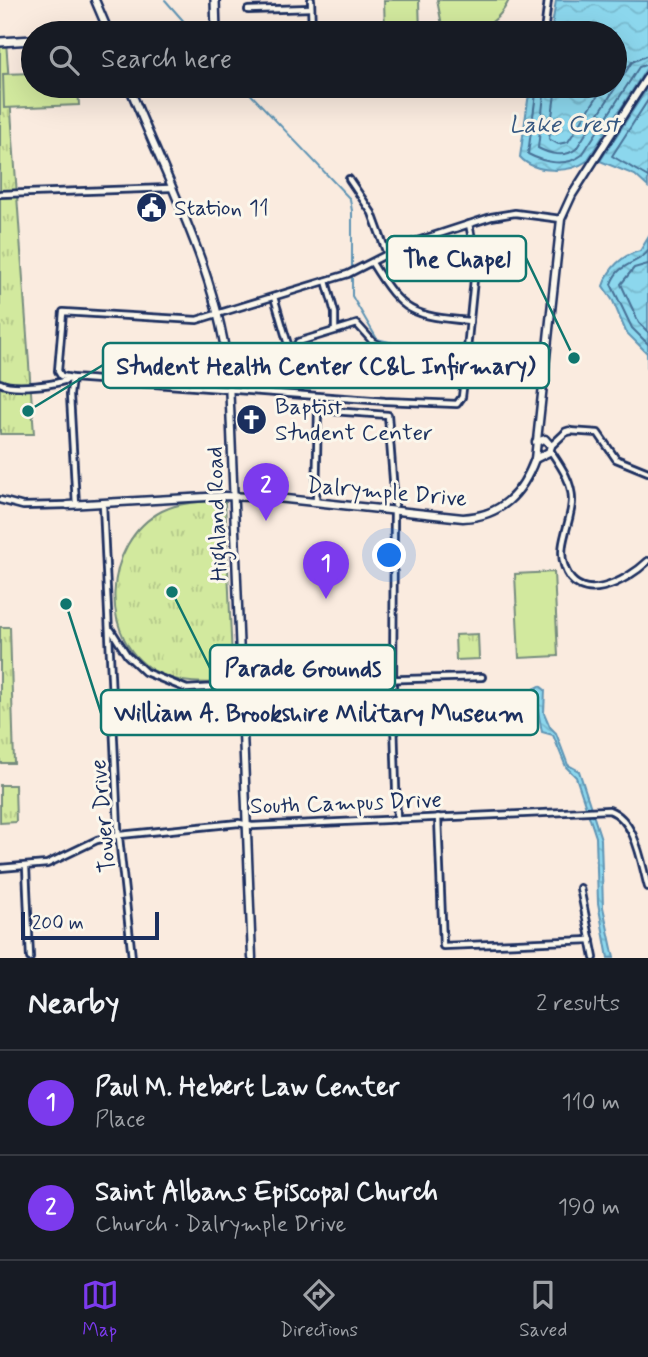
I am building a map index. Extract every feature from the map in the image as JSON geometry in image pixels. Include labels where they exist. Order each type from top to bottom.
[{"type":"main road","points":[[215,0],[216,21]]},
{"type":"main road","points":[[0,41],[21,40]]},
{"type":"street","points":[[95,0],[103,21]]},
{"type":"street","points":[[311,0],[312,21]]},
{"type":"street","points":[[545,21],[548,0]]},
{"type":"street","points":[[248,10],[311,8]]},
{"type":"street","name":"Dalrymple Drive","points":[[0,500],[23,506],[232,497],[394,508],[463,518],[487,514],[516,495],[527,480],[537,451],[538,420],[561,219],[572,195],[648,76]]},
{"type":"street","name":"Highland Road","points":[[135,98],[218,313],[229,388],[252,958]]},
{"type":"street","points":[[349,179],[372,212],[387,254]]},
{"type":"street","points":[[0,194],[170,188]]},
{"type":"street","points":[[469,224],[476,259],[460,401],[444,404],[401,402],[72,378],[61,376],[58,370],[61,315],[65,312],[183,321],[274,297],[360,270],[405,245],[469,224],[511,213],[561,219]]},
{"type":"street","points":[[372,263],[394,298],[407,308],[429,317],[470,321]]},
{"type":"street","points":[[326,281],[335,313],[335,329]]},
{"type":"street","points":[[274,297],[294,365]]},
{"type":"street","points":[[357,324],[373,342],[383,347],[382,371],[307,366],[298,342],[335,329],[357,324]]},
{"type":"street","points":[[0,383],[12,387],[61,383],[72,378]]},
{"type":"street","points":[[72,378],[72,505]]},
{"type":"street","points":[[316,502],[318,410],[388,415],[394,508],[393,680],[397,820]]},
{"type":"street","name":"Dalrymple Drive","points":[[538,420],[548,444]]},
{"type":"street","points":[[537,451],[568,432],[598,433],[616,459],[648,472]]},
{"type":"street","points":[[537,451],[548,444]]},
{"type":"street","points":[[548,444],[567,478],[572,499],[563,564],[572,580],[589,590],[616,583],[648,561]]},
{"type":"street","name":"Tower Drive","points":[[103,504],[120,835],[132,958]]},
{"type":"street","points":[[108,626],[127,655],[157,679],[187,689],[296,682],[482,677]]},
{"type":"street","name":"South Campus Drive","points":[[0,868],[47,864],[97,840],[120,835],[246,825],[612,810],[626,821],[648,887]]},
{"type":"street","points":[[438,817],[443,946],[591,940]]},
{"type":"street","points":[[26,867],[30,958]]},
{"type":"street","points":[[580,888],[594,958]]},
{"type":"green space","points":[[384,0],[419,0],[420,21],[385,21]]},
{"type":"green space","points":[[437,0],[509,0],[494,21],[441,21]]},
{"type":"green space","points":[[6,41],[34,434],[0,434],[0,42]]},
{"type":"green space","points":[[21,73],[21,98],[79,98],[79,105],[4,108],[3,74]]},
{"type":"green space","points":[[225,501],[233,682],[196,683],[169,678],[139,660],[125,640],[117,617],[114,593],[118,568],[127,545],[142,526],[162,511],[185,504]]},
{"type":"green space","points":[[554,572],[558,656],[519,658],[515,574]]},
{"type":"green space","points":[[0,627],[10,627],[14,763],[0,763]]},
{"type":"green space","points":[[478,634],[479,659],[456,660],[455,635]]},
{"type":"green space","points":[[0,785],[15,785],[16,822],[0,823]]},
{"type":"water","name":"Lake Crest","points":[[556,0],[648,1],[648,66],[587,161],[571,168],[553,170],[526,163],[520,157],[528,98],[627,98],[627,21],[553,21]]},
{"type":"water","points":[[648,87],[648,187],[635,175],[600,161]]},
{"type":"water","points":[[648,238],[648,395],[647,353],[626,332],[613,301],[603,286],[617,263],[640,251]]},
{"type":"water","points":[[540,686],[545,690],[544,713],[556,733],[568,765],[579,771],[601,839],[603,907],[614,958],[608,958],[598,903],[596,837],[576,777],[566,767],[553,735],[542,732],[534,689]]},
{"type":"waterway","points":[[165,0],[183,21]]},
{"type":"waterway","points":[[254,98],[350,199],[352,296],[377,339],[437,354],[457,381]]},
{"type":"place","name":"Station 11","points":[[151,207]]},
{"type":"place","name":"The Chapel","points":[[574,358]]},
{"type":"place","name":"Student Health Center (C&L Infirmary)","points":[[28,411]]},
{"type":"place","name":"Baptist Student Center","points":[[252,419]]},
{"type":"place","name":"Saint Albans Episcopal Church","points":[[266,521]]},
{"type":"place","name":"Parade Grounds","points":[[172,592]]},
{"type":"place","name":"Paul M. Hebert Law Center","points":[[326,599]]},
{"type":"place","name":"William A. Brookshire Military Museum","points":[[66,604]]}]
